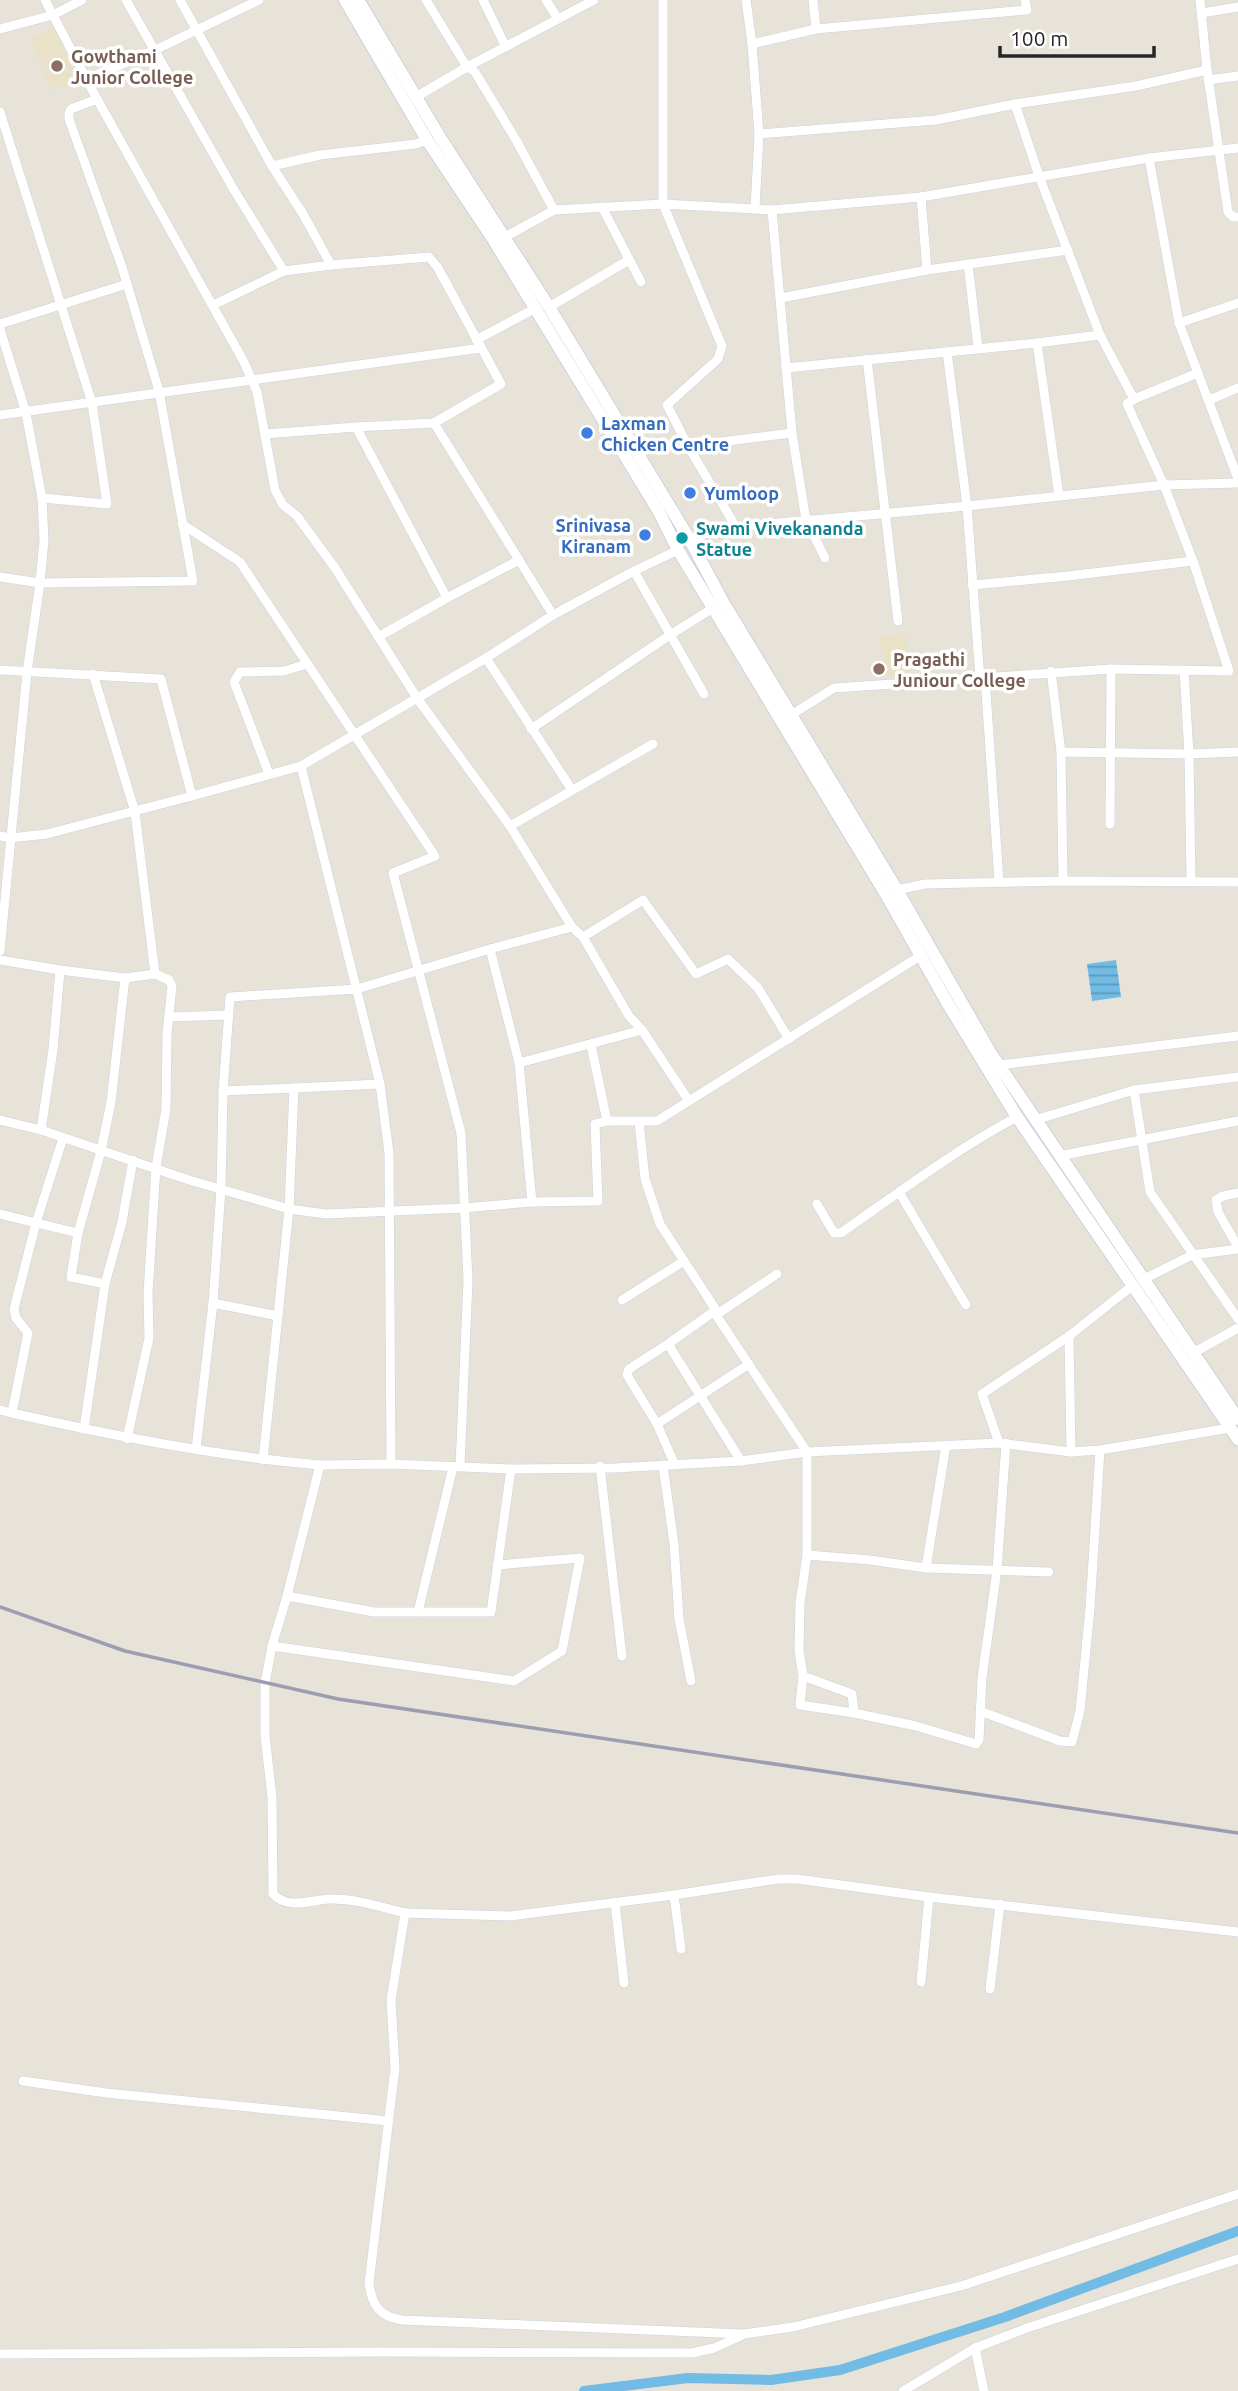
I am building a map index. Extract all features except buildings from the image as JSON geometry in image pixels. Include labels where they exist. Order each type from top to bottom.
[{"type":"main road","points":[[345,0],[427,140],[493,239],[658,510],[678,550],[887,895],[920,956],[1017,1117],[1137,1283],[1235,1428]]},
{"type":"main road","points":[[358,0],[690,540],[723,602],[999,1065],[1137,1283],[1193,1353],[1235,1428]]},
{"type":"street","points":[[45,0],[251,379],[257,392],[275,490],[283,505],[297,516],[335,568],[417,698],[510,826],[572,927],[583,937],[629,1016],[642,1030],[689,1101]]},
{"type":"street","points":[[0,29],[53,15],[82,0]]},
{"type":"street","points":[[126,0],[233,190],[284,271]]},
{"type":"street","points":[[180,0],[272,166],[331,265]]},
{"type":"street","points":[[87,79],[259,0]]},
{"type":"street","points":[[426,0],[467,67],[475,72],[554,210]]},
{"type":"street","points":[[483,0],[506,47]]},
{"type":"street","points":[[546,0],[558,19]]},
{"type":"street","points":[[416,97],[594,0]]},
{"type":"street","points":[[663,0],[663,204],[722,346],[718,359],[667,405],[736,527]]},
{"type":"street","points":[[746,0],[758,134],[755,209]]},
{"type":"street","points":[[813,0],[816,29]]},
{"type":"street","points":[[752,44],[816,29],[1027,10],[1025,0]]},
{"type":"street","points":[[1200,0],[1207,70],[1228,212],[1233,217],[1238,217]]},
{"type":"street","points":[[1202,13],[1238,7]]},
{"type":"street","points":[[758,134],[936,120],[1015,104],[1136,86],[1207,70]]},
{"type":"street","points":[[1209,80],[1238,75]]},
{"type":"street","points":[[0,577],[40,583],[193,581],[159,391],[127,284],[69,119],[71,109],[97,99]]},
{"type":"street","points":[[1015,104],[1039,176],[1100,335],[1134,399]]},
{"type":"street","points":[[0,111],[92,403],[107,504],[42,498]]},
{"type":"street","points":[[272,166],[320,155],[416,144],[427,140]]},
{"type":"street","points":[[505,237],[554,210],[663,204],[772,210],[921,197],[1149,158],[1238,148]]},
{"type":"street","points":[[690,540],[712,531],[736,527],[1164,485],[1238,481],[1179,323],[1149,158]]},
{"type":"street","points":[[921,197],[927,270]]},
{"type":"street","points":[[601,207],[641,282]]},
{"type":"street","points":[[772,210],[792,433],[806,520],[825,558]]},
{"type":"street","points":[[781,298],[927,270],[1069,250]]},
{"type":"street","points":[[213,305],[284,271],[429,257],[438,268],[501,384],[434,423],[265,434]]},
{"type":"street","points":[[549,307],[629,260]]},
{"type":"street","points":[[968,264],[978,348]]},
{"type":"street","points":[[0,951],[5,837],[44,540],[42,498],[26,413],[0,327],[127,284]]},
{"type":"street","points":[[1179,323],[1238,303]]},
{"type":"street","points":[[0,415],[478,344],[534,309]]},
{"type":"street","points":[[786,368],[1037,344],[1100,335]]},
{"type":"street","points":[[1037,344],[1059,496]]},
{"type":"street","points":[[947,352],[967,506],[999,882]]},
{"type":"street","points":[[867,359],[898,621]]},
{"type":"street","points":[[791,715],[834,688],[1051,671],[1233,671],[1164,485],[1128,408],[1128,402],[1134,399],[1198,373]]},
{"type":"street","points":[[1209,400],[1238,388]]},
{"type":"street","points":[[434,423],[553,615]]},
{"type":"street","points":[[356,428],[447,598]]},
{"type":"street","points":[[688,446],[792,433]]},
{"type":"street","points":[[182,524],[240,562],[435,856],[393,873],[461,1133],[468,1280],[456,1466],[418,1612]]},
{"type":"street","points":[[5,837],[47,834],[301,766],[486,658],[553,615],[634,570],[678,550]]},
{"type":"street","points":[[378,637],[519,560]]},
{"type":"street","points":[[972,585],[1193,561]]},
{"type":"street","points":[[634,570],[704,694]]},
{"type":"street","points":[[531,729],[713,608]]},
{"type":"street","points":[[486,658],[572,790]]},
{"type":"street","points":[[269,774],[234,682],[240,672],[284,671],[307,664]]},
{"type":"street","points":[[1110,824],[1111,669]]},
{"type":"street","points":[[0,670],[161,679],[192,796]]},
{"type":"street","points":[[1184,670],[1189,754],[1191,881]]},
{"type":"street","points":[[1051,671],[1061,752],[1063,881]]},
{"type":"street","points":[[93,674],[135,812],[155,974]]},
{"type":"street","points":[[510,826],[653,744]]},
{"type":"street","points":[[1061,752],[1238,752]]},
{"type":"street","points":[[301,766],[380,1084],[389,1153],[391,1464]]},
{"type":"street","points":[[897,890],[925,884],[999,882],[1238,881]]},
{"type":"street","points":[[583,937],[643,900],[696,974],[728,959],[758,988],[789,1039]]},
{"type":"street","points":[[196,1449],[213,1303],[230,998],[357,989],[572,927]]},
{"type":"street","points":[[490,949],[519,1063],[532,1202]]},
{"type":"street","points":[[0,1119],[289,1209],[326,1214],[463,1209],[532,1202],[598,1201],[595,1124],[664,1118],[920,956]]},
{"type":"street","points":[[0,960],[125,978],[155,974],[172,983],[166,1109],[156,1167],[148,1293],[149,1338],[127,1439]]},
{"type":"street","points":[[41,1130],[53,1050],[60,970]]},
{"type":"street","points":[[105,1284],[71,1277],[78,1233],[101,1151],[111,1101],[125,978]]},
{"type":"street","points":[[169,1017],[227,1015]]},
{"type":"street","points":[[519,1063],[642,1030]]},
{"type":"street","points":[[999,1065],[1238,1036]]},
{"type":"street","points":[[591,1045],[607,1121]]},
{"type":"street","points":[[1035,1120],[1134,1090],[1238,1077]]},
{"type":"street","points":[[223,1091],[380,1084]]},
{"type":"street","points":[[262,1460],[289,1209],[294,1088]]},
{"type":"street","points":[[1134,1090],[1150,1192],[1238,1319]]},
{"type":"street","points":[[817,1204],[834,1233],[838,1234],[990,1131],[1017,1117]]},
{"type":"street","points":[[1059,1156],[1238,1121]]},
{"type":"street","points":[[639,1122],[645,1179],[660,1224],[716,1310],[629,1369],[627,1375],[657,1423],[675,1465]]},
{"type":"street","points":[[12,1412],[29,1333],[16,1318],[14,1309],[36,1223],[63,1138]]},
{"type":"street","points":[[84,1429],[105,1284],[133,1160]]},
{"type":"street","points":[[899,1192],[966,1305]]},
{"type":"street","points":[[778,1274],[716,1315],[807,1452],[807,1555],[800,1603],[799,1650],[803,1676],[800,1705],[916,1726],[976,1744],[979,1740],[982,1678],[998,1570],[1002,1443],[982,1394],[1069,1336],[1137,1283],[1192,1255],[1238,1248],[1218,1212],[1216,1200],[1238,1193]]},
{"type":"street","points":[[0,1214],[78,1233]]},
{"type":"street","points":[[622,1300],[684,1261]]},
{"type":"street","points":[[213,1303],[278,1316]]},
{"type":"street","points":[[1193,1353],[1238,1328]]},
{"type":"street","points":[[1069,1336],[1072,1452]]},
{"type":"street","points":[[668,1344],[741,1461]]},
{"type":"street","points":[[657,1423],[749,1364]]},
{"type":"street","points":[[0,1410],[127,1439],[262,1460],[320,1465],[391,1464],[511,1469],[675,1465],[741,1461],[807,1452],[1002,1443],[1072,1452],[1100,1450],[1235,1428]]},
{"type":"street","points":[[926,1569],[946,1445]]},
{"type":"street","points":[[980,1711],[1060,1741],[1072,1742],[1080,1711],[1090,1608],[1100,1450]]},
{"type":"street","points":[[320,1465],[272,1646],[265,1683],[265,1736],[272,1797],[272,1895],[278,1900],[288,1904],[330,1899],[350,1900],[405,1913],[510,1916],[778,1879],[797,1879],[1238,1932]]},
{"type":"street","points":[[663,1465],[674,1544],[679,1619],[691,1681]]},
{"type":"street","points":[[600,1466],[622,1656]]},
{"type":"street","points":[[287,1596],[374,1612],[491,1612],[511,1469]]},
{"type":"street","points":[[807,1555],[870,1560],[926,1569],[1049,1572]]},
{"type":"street","points":[[272,1646],[514,1681],[562,1651],[580,1558],[497,1565]]},
{"type":"street","points":[[803,1676],[852,1694],[854,1713]]},
{"type":"street","points":[[674,1895],[681,1950]]},
{"type":"street","points":[[921,1982],[929,1896]]},
{"type":"street","points":[[615,1902],[624,1983]]},
{"type":"street","points":[[990,1989],[1000,1904]]},
{"type":"street","points":[[405,1913],[391,2000],[395,2068],[369,2283],[371,2299],[378,2311],[388,2318],[744,2334],[838,2318],[961,2286],[1238,2194]]},
{"type":"street","points":[[23,2081],[106,2093],[389,2120]]},
{"type":"street","points":[[903,2391],[975,2348],[1027,2328],[1238,2259]]},
{"type":"street","points":[[0,2354],[692,2353],[714,2348],[744,2334]]},
{"type":"street","points":[[975,2348],[984,2391]]},
{"type":"shaded area","points":[[54,27],[77,80],[52,91],[29,38]]},
{"type":"shaded area","points":[[906,633],[911,672],[885,676],[879,636]]},
{"type":"water","points":[[1116,960],[1121,997],[1092,1001],[1087,964]]},
{"type":"waterway","points":[[584,2391],[688,2378],[771,2380],[840,2370],[1005,2317],[1238,2231]]},
{"type":"railway","points":[[0,1607],[125,1651],[338,1699],[1238,1833]]},
{"type":"place","name":"Gowthami Junior College","points":[[57,66]]},
{"type":"place","name":"Laxman Chicken Centre","points":[[587,433]]},
{"type":"place","name":"Yumloop","points":[[690,493]]},
{"type":"place","name":"Srinivasa Kiranam","points":[[645,535]]},
{"type":"place","name":"Swami Vivekananda Statue","points":[[682,538]]},
{"type":"place","name":"Pragathi Juniour College","points":[[879,669]]}]
